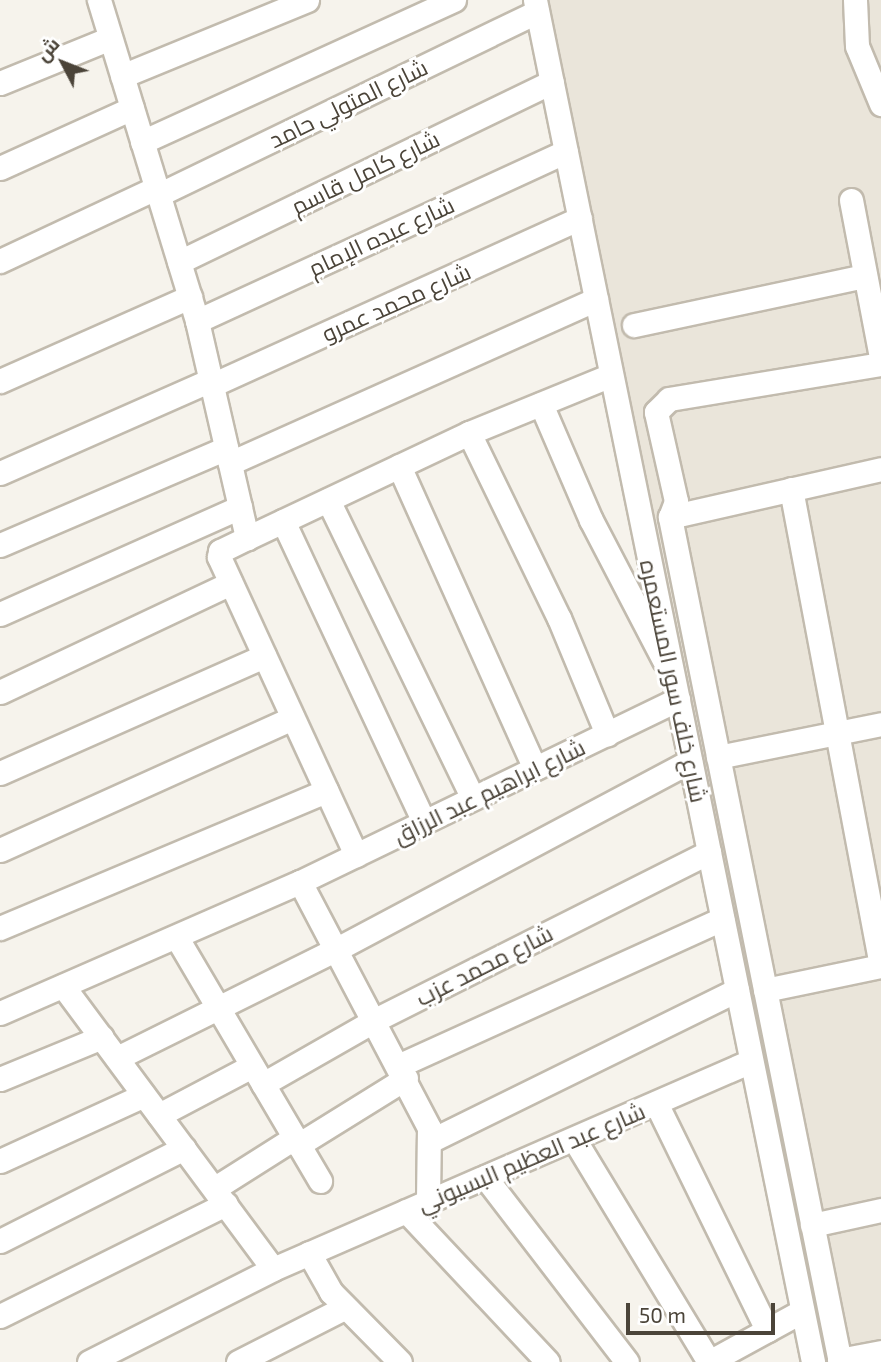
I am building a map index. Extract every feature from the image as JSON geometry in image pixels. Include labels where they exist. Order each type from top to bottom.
[{"type":"street","points":[[122,76],[307,0]]},
{"type":"street","points":[[142,142],[454,0]]},
{"type":"street","points":[[855,0],[857,46],[881,104]]},
{"type":"street","points":[[102,1],[110,38],[197,321],[247,538]]},
{"type":"street","name":"شارع خلف سور المستعمره","points":[[536,6],[813,1362]]},
{"type":"street","name":"شارع المتولي حامد","points":[[0,261],[157,192],[536,6]]},
{"type":"street","points":[[0,83],[110,38]]},
{"type":"street","name":"شارع كامل قاسم","points":[[179,262],[552,82]]},
{"type":"street","points":[[0,168],[132,108]]},
{"type":"street","name":"شارع عبده الإمام","points":[[197,321],[566,150]]},
{"type":"street","points":[[851,200],[881,358]]},
{"type":"street","name":"شارع محمد عمرو","points":[[0,473],[212,383],[580,218]]},
{"type":"street","points":[[634,325],[865,276]]},
{"type":"street","points":[[0,381],[190,297]]},
{"type":"street","points":[[0,545],[228,456],[596,299]]},
{"type":"street","points":[[881,364],[664,401],[656,412],[676,501],[670,517],[839,1361],[881,1352]]},
{"type":"street","points":[[356,855],[219,552],[469,433],[611,375]]},
{"type":"street","points":[[541,404],[630,601],[673,675]]},
{"type":"street","points":[[469,433],[559,618],[607,734]]},
{"type":"street","points":[[399,466],[535,768]]},
{"type":"street","points":[[670,517],[881,469]]},
{"type":"street","points":[[765,990],[881,965],[791,489]]},
{"type":"street","points":[[328,500],[473,798]]},
{"type":"street","points":[[0,614],[240,507]]},
{"type":"street","points":[[283,521],[424,822]]},
{"type":"street","points":[[0,692],[231,583]]},
{"type":"street","points":[[0,774],[264,656]]},
{"type":"street","name":"شارع ابراهيم عبد الرزاق","points":[[0,1013],[177,938],[356,855],[678,699]]},
{"type":"street","points":[[0,850],[293,718]]},
{"type":"street","points":[[718,757],[881,724]]},
{"type":"street","points":[[117,1058],[337,949],[690,761]]},
{"type":"street","points":[[0,928],[326,791]]},
{"type":"street","name":"شارع محمد عزب","points":[[159,1115],[257,1075],[375,1020],[709,852]]},
{"type":"street","points":[[300,881],[403,1072],[432,1140],[428,1202]]},
{"type":"street","points":[[0,1316],[220,1196],[296,1141],[403,1072],[722,919]]},
{"type":"street","points":[[177,938],[320,1181]]},
{"type":"street","points":[[63,986],[272,1269]]},
{"type":"street","points":[[432,1140],[737,990]]},
{"type":"street","points":[[0,1079],[102,1037]]},
{"type":"street","name":"شارع عبد العظيم البسيوني","points":[[89,1362],[272,1269],[751,1061]]},
{"type":"street","points":[[0,1161],[144,1095]]},
{"type":"street","points":[[656,1103],[767,1330]]},
{"type":"street","points":[[574,1139],[709,1362],[802,1311]]},
{"type":"street","points":[[0,1241],[184,1148]]},
{"type":"street","points":[[485,1177],[627,1362]]},
{"type":"street","points":[[812,1224],[881,1210]]},
{"type":"street","points":[[406,1211],[548,1362]]},
{"type":"street","points":[[309,1253],[344,1308],[400,1362]]},
{"type":"street","points":[[238,1362],[344,1308]]},
{"type":"shaded area","points":[[544,0],[881,0],[881,1362],[821,1362]]}]
